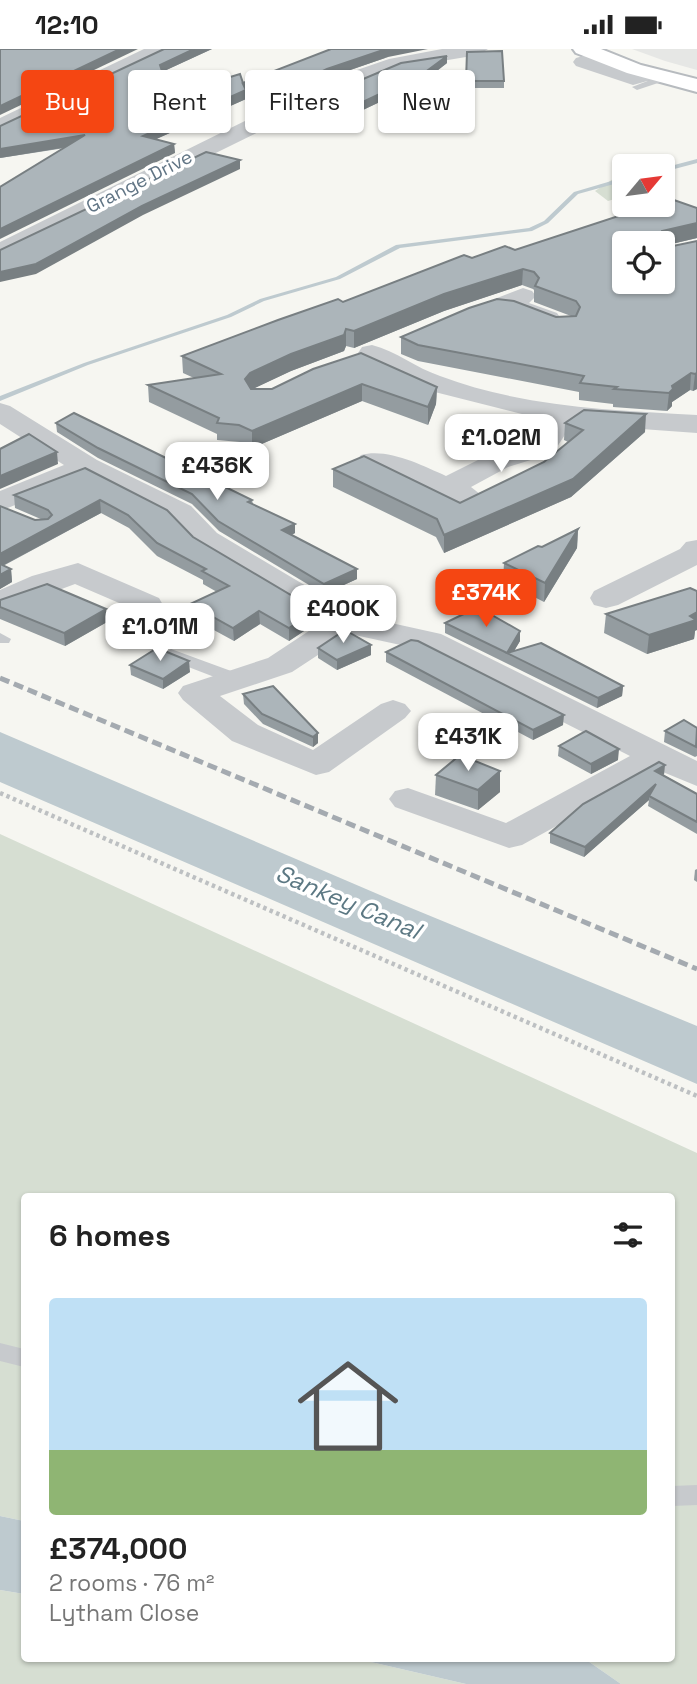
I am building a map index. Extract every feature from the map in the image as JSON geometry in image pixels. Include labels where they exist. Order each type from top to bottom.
[{"type":"main road","points":[[598,52],[665,78],[697,86]]},
{"type":"street","points":[[0,126],[160,49]]},
{"type":"street","name":"Grange Drive","points":[[0,252],[336,85],[396,63],[478,49]]},
{"type":"street","points":[[503,303],[564,325]]},
{"type":"street","points":[[408,339],[361,358],[429,382],[563,415],[697,424]]},
{"type":"street","points":[[0,412],[87,466],[180,513],[206,540],[344,623],[429,641],[697,775]]},
{"type":"street","points":[[371,461],[403,468],[459,493],[498,461],[545,444],[563,415]]},
{"type":"street","points":[[4,508],[87,466]]},
{"type":"street","points":[[606,598],[691,556],[697,549]]},
{"type":"street","points":[[0,602],[43,583],[78,573],[146,605]]},
{"type":"street","points":[[344,623],[280,664],[195,693],[245,733],[316,764],[393,711]]},
{"type":"street","points":[[408,799],[509,837],[656,756]]},
{"type":"lane","points":[[170,655],[236,679]]},
{"type":"lane","points":[[0,1352],[21,1357]]},
{"type":"lane","points":[[675,1496],[697,1495]]},
{"type":"path","points":[[0,793],[697,1096]]},
{"type":"shaded area","points":[[632,49],[697,49],[697,70],[665,61]]},
{"type":"shaded area","points":[[612,180],[612,200],[608,201],[595,191]]},
{"type":"shaded area","points":[[0,834],[697,1153],[697,1684],[621,1684],[589,1662],[675,1662],[675,1193],[21,1193],[21,1520],[0,1516]]},
{"type":"shaded area","points":[[0,1590],[21,1594],[21,1662],[371,1662],[466,1684],[0,1684]]},
{"type":"water","name":"Sankey Canal","points":[[0,732],[394,901],[697,1026],[697,1084],[0,782]]},
{"type":"water","points":[[0,1516],[21,1520],[21,1594],[0,1590]]},
{"type":"water","points":[[371,1662],[589,1662],[621,1684],[466,1684]]},
{"type":"building","points":[[0,49],[120,49],[76,70],[21,70],[21,96],[0,106]]},
{"type":"building","points":[[164,49],[194,49],[160,65],[162,70],[128,70],[128,133],[150,133],[143,136],[174,144],[0,229],[0,187],[85,135],[0,149],[0,126],[21,116],[21,133],[114,133],[114,72]]},
{"type":"building","points":[[331,49],[386,49],[327,69],[277,70]]},
{"type":"building","points":[[502,51],[504,81],[475,81],[475,70],[466,70],[467,52]]},
{"type":"building","points":[[447,56],[428,70],[384,70],[401,63]]},
{"type":"building","points":[[378,73],[378,95],[364,101],[364,79]]},
{"type":"building","points":[[240,74],[243,83],[245,82],[245,90],[231,97],[231,77]]},
{"type":"building","points":[[206,152],[240,160],[142,206],[36,264],[0,272],[0,250]]},
{"type":"building","points":[[676,201],[697,208],[697,223],[662,231],[612,231],[612,294],[675,294],[675,246],[697,241],[697,373],[691,373],[672,386],[673,389],[669,393],[614,389],[617,387],[580,383],[584,376],[418,345],[401,337],[497,299],[514,301],[556,317],[576,316],[580,307],[576,301],[535,286],[539,278],[534,272],[523,269],[444,294],[354,331],[346,329],[344,335],[291,354],[250,373],[245,379],[251,389],[272,389],[313,369],[361,353],[437,387],[428,407],[362,384],[252,431],[239,425],[217,423],[219,418],[148,385],[221,374],[182,356],[278,320],[338,299],[343,302],[464,255],[472,258],[505,246],[515,250],[615,217],[676,217]]},
{"type":"building","points":[[584,410],[646,414],[573,479],[444,535],[437,519],[333,469],[364,456],[460,503],[544,462],[583,430],[565,423]]},
{"type":"building","points":[[74,413],[252,500],[248,502],[295,524],[282,530],[357,569],[324,584],[218,521],[192,494],[98,448],[56,423]]},
{"type":"building","points":[[29,434],[57,452],[0,476],[0,449]]},
{"type":"building","points":[[85,468],[167,510],[193,537],[316,610],[289,628],[259,611],[233,628],[190,604],[229,586],[202,571],[206,569],[157,543],[128,515],[100,500],[0,554],[0,506],[35,520],[48,519],[52,515],[48,510],[14,495]]},
{"type":"building","points":[[578,529],[545,583],[504,563],[538,546],[542,547]]},
{"type":"building","points":[[0,564],[11,569],[0,575]]},
{"type":"building","points":[[47,584],[106,609],[64,633],[0,607],[0,600]]},
{"type":"building","points":[[690,588],[697,591],[697,612],[690,616],[696,620],[649,635],[606,614]]},
{"type":"building","points":[[474,609],[481,613],[483,610],[520,631],[507,653],[445,623]]},
{"type":"building","points":[[345,630],[371,645],[337,660],[318,648]]},
{"type":"building","points":[[411,640],[418,641],[564,715],[533,730],[386,652]]},
{"type":"building","points":[[541,643],[623,686],[598,698],[507,653]]},
{"type":"building","points":[[157,648],[189,661],[163,679],[130,665]]},
{"type":"building","points":[[273,686],[318,733],[313,737],[262,714],[243,694]]},
{"type":"building","points":[[684,720],[697,728],[696,747],[665,731]]},
{"type":"building","points":[[586,731],[619,749],[591,764],[559,746]]},
{"type":"building","points":[[460,755],[500,771],[478,790],[436,775]]},
{"type":"building","points":[[659,762],[665,765],[655,771],[697,794],[697,822],[649,796],[656,784],[585,847],[550,833],[583,804]]},
{"type":"waterway","points":[[676,167],[697,161]]},
{"type":"waterway","points":[[0,399],[86,364],[229,316],[262,300],[338,278],[398,246],[530,230],[546,222],[576,193],[612,183]]},
{"type":"railway","points":[[0,678],[697,969]]}]
